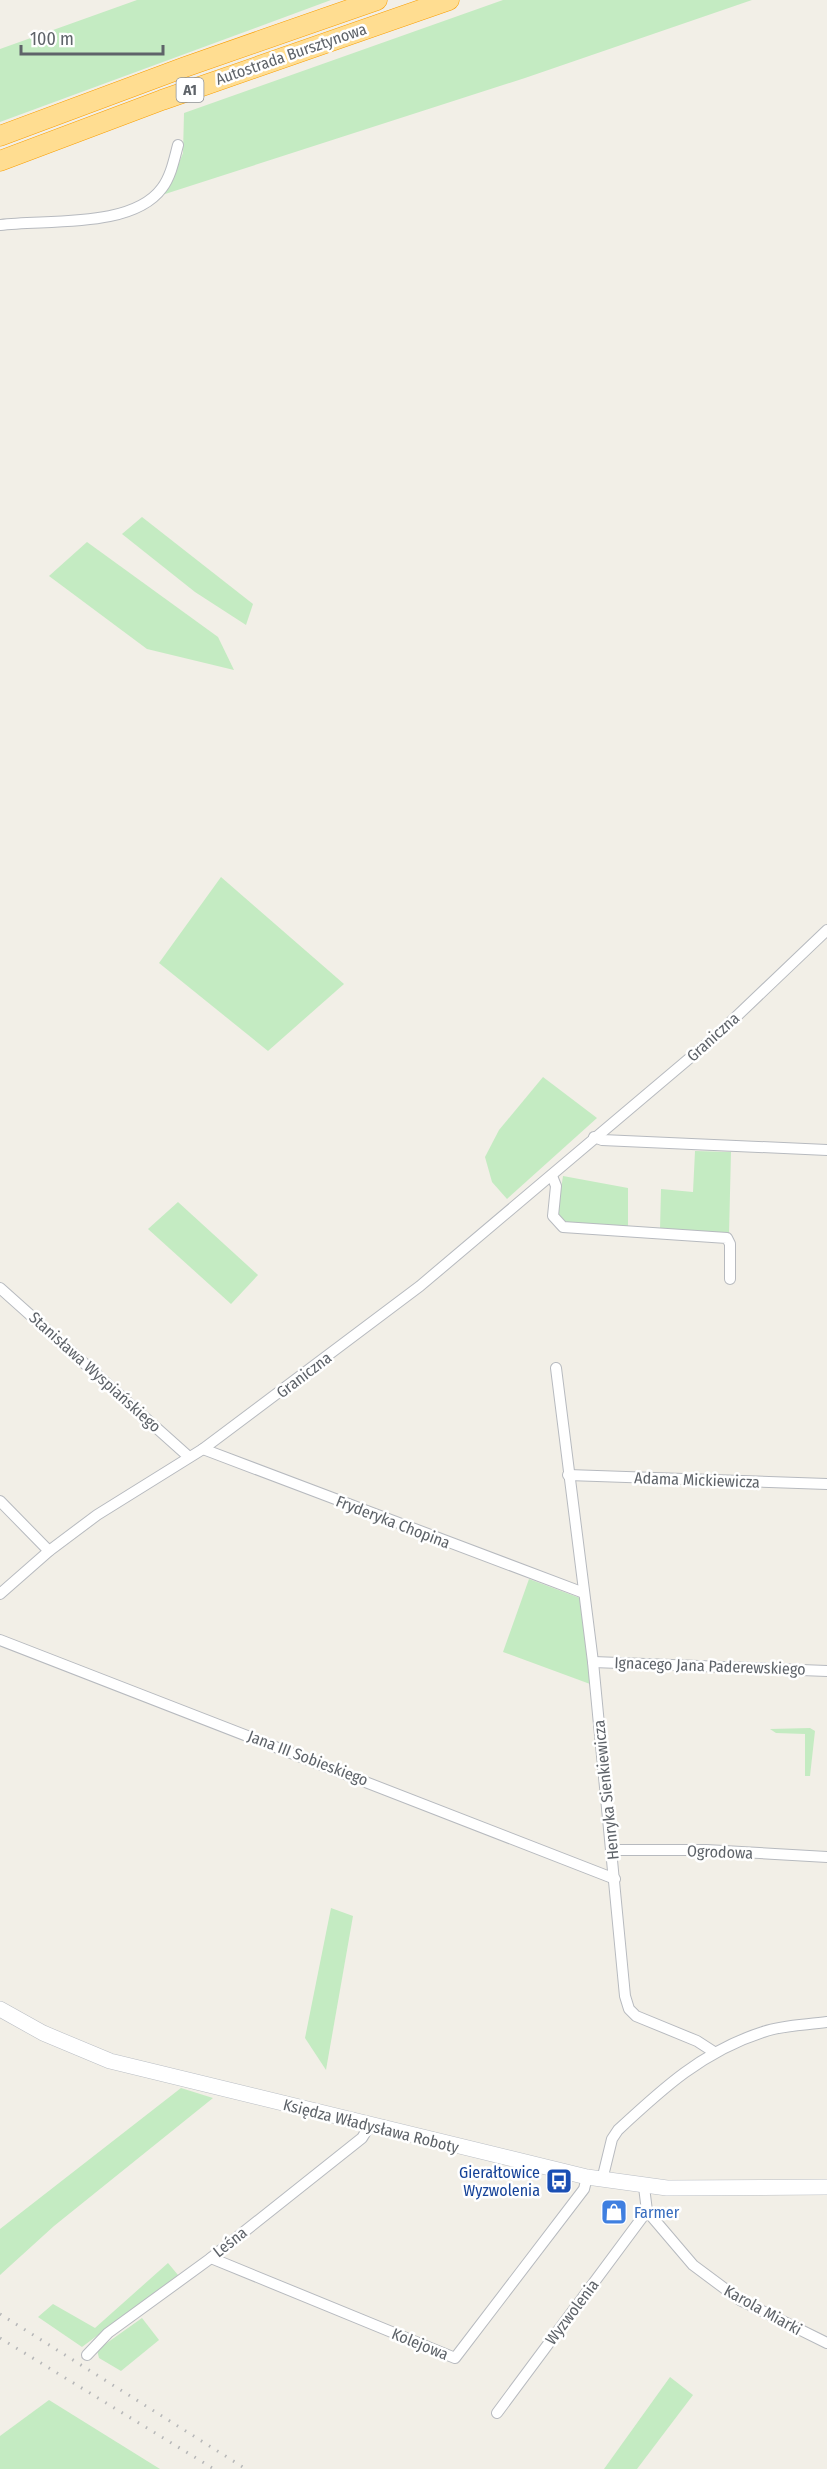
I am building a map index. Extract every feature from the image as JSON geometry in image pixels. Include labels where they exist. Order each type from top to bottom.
[{"type":"highway","name":"Autostrada Bursztynowa","points":[[0,136],[185,67],[377,0]]},
{"type":"highway","name":"Autostrada Bursztynowa","points":[[0,161],[162,100],[448,0]]},
{"type":"main road","name":"Księdza Władysława Roboty","points":[[0,2009],[43,2033],[110,2061],[594,2179],[644,2187],[827,2187]]},
{"type":"street","points":[[0,225],[112,216],[132,211],[150,201],[163,187],[172,169],[178,145]]},
{"type":"street","name":"Graniczna","points":[[0,1594],[49,1551],[97,1515],[203,1449],[420,1286],[717,1035],[827,930]]},
{"type":"street","points":[[594,1137],[602,1140],[827,1150]]},
{"type":"street","points":[[552,1176],[556,1186],[553,1216],[563,1227],[727,1238],[730,1244],[730,1280]]},
{"type":"street","name":"Stanisława Wyspiańskiego","points":[[0,1288],[189,1457]]},
{"type":"street","name":"Henryka Sienkiewicza","points":[[556,1368],[593,1662],[613,1850],[625,1996],[629,2009],[641,2019],[697,2041],[714,2052]]},
{"type":"street","name":"Fryderyka Chopina","points":[[203,1449],[584,1593]]},
{"type":"street","name":"Adama Mickiewicza","points":[[568,1475],[827,1484]]},
{"type":"street","points":[[0,1501],[49,1551]]},
{"type":"street","name":"Jana III Sobieskiego","points":[[0,1640],[615,1879]]},
{"type":"street","name":"Ignacego Jana Paderewskiego","points":[[593,1662],[827,1671]]},
{"type":"street","name":"Ogrodowa","points":[[613,1850],[827,1857]]},
{"type":"street","points":[[594,2179],[618,2130],[674,2078],[714,2052],[765,2031],[827,2022]]},
{"type":"street","name":"Leśna","points":[[87,2355],[108,2334],[211,2258],[362,2138],[370,2126]]},
{"type":"street","name":"Kolejowa","points":[[211,2258],[455,2358],[594,2179]]},
{"type":"street","points":[[644,2187],[646,2211]]},
{"type":"street","name":"Karola Miarki","points":[[646,2211],[685,2258],[723,2289],[757,2309],[827,2343]]},
{"type":"street","name":"Wyzwolenia","points":[[497,2413],[646,2211]]},
{"type":"green space","points":[[137,0],[331,0],[0,122],[0,49]]},
{"type":"green space","points":[[503,0],[752,0],[525,78],[162,195],[172,180],[183,153],[184,113]]},
{"type":"green space","points":[[142,517],[253,604],[246,625],[195,592],[122,534]]},
{"type":"green space","points":[[87,542],[218,637],[234,670],[147,649],[49,576]]},
{"type":"green space","points":[[221,877],[344,984],[268,1051],[159,963]]},
{"type":"green space","points":[[543,1077],[597,1118],[507,1199],[492,1182],[485,1157],[499,1130]]},
{"type":"green space","points":[[695,1151],[731,1152],[729,1234],[660,1230],[661,1189],[693,1192]]},
{"type":"green space","points":[[563,1176],[628,1188],[628,1229],[582,1226],[557,1216]]},
{"type":"green space","points":[[178,1202],[258,1275],[231,1304],[148,1229]]},
{"type":"green space","points":[[529,1579],[580,1598],[590,1684],[503,1652]]},
{"type":"green space","points":[[810,1728],[815,1731],[810,1776],[805,1776],[805,1734],[776,1733],[770,1729]]},
{"type":"green space","points":[[331,1908],[353,1916],[326,2070],[305,2038]]},
{"type":"green space","points":[[181,2088],[213,2098],[54,2226],[0,2275],[0,2229]]},
{"type":"green space","points":[[168,2263],[178,2275],[82,2347],[38,2317],[53,2304],[95,2328]]},
{"type":"green space","points":[[142,2318],[159,2340],[121,2371],[99,2358],[97,2350]]},
{"type":"green space","points":[[670,2377],[693,2395],[637,2469],[604,2469]]},
{"type":"green space","points":[[49,2400],[160,2469],[0,2469],[0,2436]]},
{"type":"railway","points":[[0,2314],[246,2469]]},
{"type":"railway","points":[[0,2338],[214,2469]]},
{"type":"place","name":"Gierałtowice Wyzwolenia","points":[[559,2181]]},
{"type":"place","name":"Farmer","points":[[614,2212]]}]
